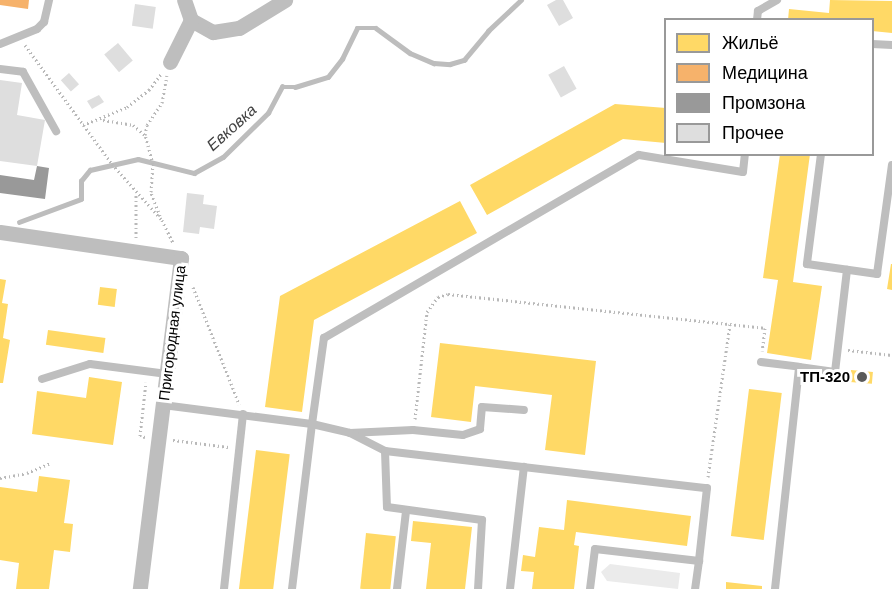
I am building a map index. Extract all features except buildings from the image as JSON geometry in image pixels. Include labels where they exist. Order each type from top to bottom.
[{"type":"street","points":[[184,0],[191,20],[213,32],[239,28],[285,0]]},
{"type":"street","points":[[170,62],[191,20]]},
{"type":"street","name":"Пригородная улица","points":[[0,232],[181,258],[140,589]]},
{"type":"lane","points":[[0,44],[21,38],[44,22],[49,0]]},
{"type":"lane","points":[[757,18],[758,11],[777,0]]},
{"type":"lane","points":[[874,44],[892,45]]},
{"type":"lane","points":[[0,69],[23,72],[56,131]]},
{"type":"lane","points":[[292,589],[324,338],[639,155],[743,172],[745,156]]},
{"type":"lane","points":[[821,156],[807,264],[877,274],[892,165]]},
{"type":"lane","points":[[761,362],[835,372],[847,270]]},
{"type":"lane","points":[[42,379],[90,364],[167,374]]},
{"type":"lane","points":[[775,589],[799,367]]},
{"type":"lane","points":[[164,405],[312,424],[350,433],[385,451],[707,488],[696,589]]},
{"type":"lane","points":[[350,433],[413,430],[475,434],[480,429],[482,407],[524,410]]},
{"type":"lane","points":[[224,589],[243,414]]},
{"type":"lane","points":[[385,451],[387,507],[482,520],[478,589]]},
{"type":"lane","points":[[510,589],[524,467]]},
{"type":"lane","points":[[398,589],[406,511]]},
{"type":"lane","points":[[590,589],[595,549],[699,561]]},
{"type":"path","points":[[21,38],[82,125],[136,192],[162,220]]},
{"type":"path","points":[[101,120],[149,90],[170,62]]},
{"type":"path","points":[[170,62],[162,104],[147,124],[145,135],[153,164],[151,192],[181,258],[243,414]]},
{"type":"path","points":[[82,125],[101,120],[120,120],[145,135]]},
{"type":"path","points":[[136,192],[136,251]]},
{"type":"path","points":[[413,430],[428,312],[438,297],[448,294],[765,328],[761,362]]},
{"type":"path","points":[[707,488],[730,324]]},
{"type":"path","points":[[838,349],[892,355]]},
{"type":"path","points":[[0,478],[27,473],[50,463]]},
{"type":"shaded area","points":[[610,564],[680,573],[678,589],[607,581],[601,572]]},
{"type":"waterway","name":"Евковка","points":[[19,222],[81,199],[81,181],[90,170],[138,159],[194,173],[223,157],[268,113],[282,87],[295,87],[328,77],[342,59],[357,28],[376,28],[410,53],[434,63],[450,64],[464,60],[488,31],[521,0]]},
{"type":"place","name":"ТП-320","points":[[862,377]]}]
